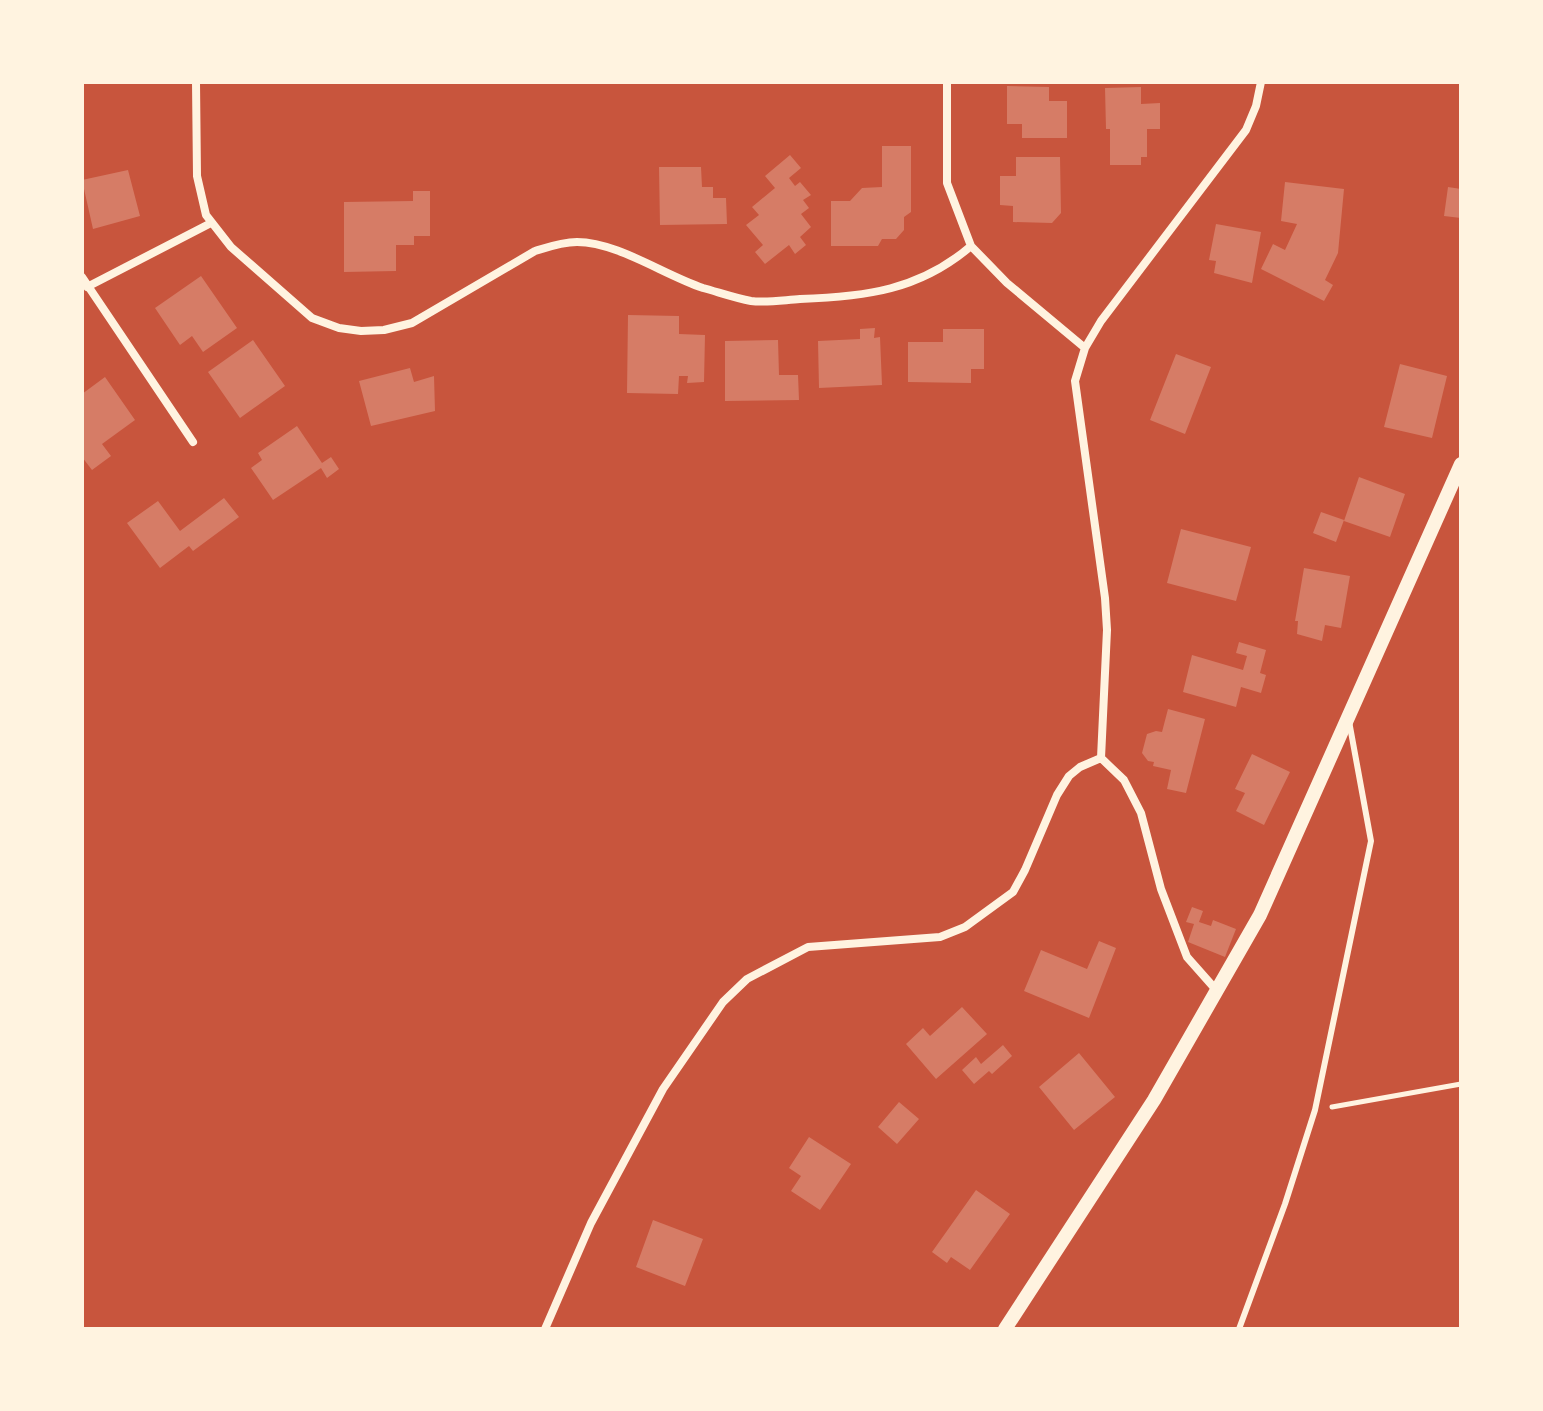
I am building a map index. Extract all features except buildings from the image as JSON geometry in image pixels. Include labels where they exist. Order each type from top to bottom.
[{"type":"street","points":[[196,82],[197,176],[200,195],[211,223],[231,247],[312,318],[339,328],[384,330],[412,323],[535,251],[556,244],[578,242],[602,246],[700,287],[752,301],[850,297],[889,288],[930,276],[971,246]]},
{"type":"street","points":[[947,82],[947,183],[971,246],[1007,283],[1085,348]]},
{"type":"street","points":[[1218,992],[1187,957],[1161,889],[1141,813],[1124,780],[1101,758],[1107,630],[1105,598],[1075,381],[1085,348],[1101,321],[1246,130],[1261,82]]},
{"type":"street","points":[[87,287],[211,223]]},
{"type":"street","points":[[82,277],[193,442]]},
{"type":"street","points":[[1005,1329],[1154,1100],[1260,915],[1461,464]]},
{"type":"street","points":[[545,1329],[591,1223],[663,1089],[723,1002],[747,979],[808,947],[940,937],[965,927],[1013,892],[1025,870],[1047,812],[1063,786],[1080,767],[1101,758]]},
{"type":"lane","points":[[1239,1329],[1285,1204],[1315,1110],[1371,841],[1349,717]]},
{"type":"path","points":[[1315,1110],[1461,1084]]}]
